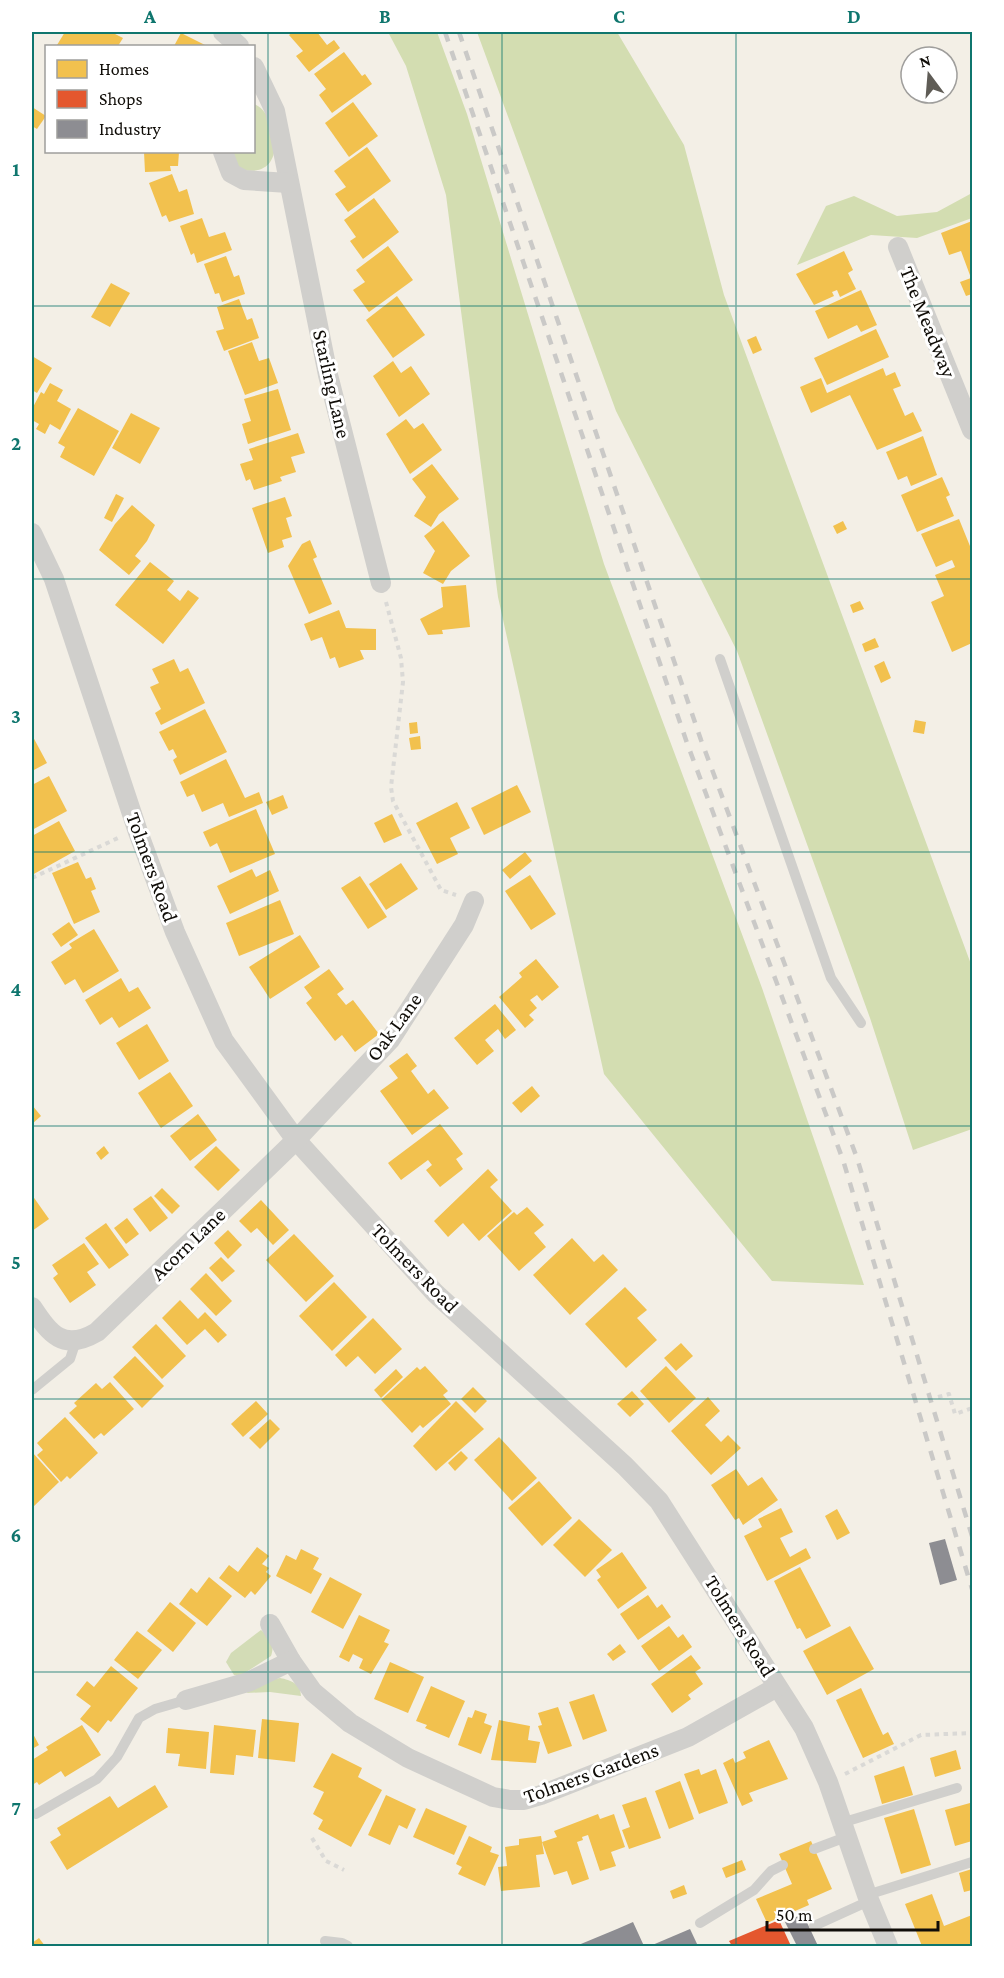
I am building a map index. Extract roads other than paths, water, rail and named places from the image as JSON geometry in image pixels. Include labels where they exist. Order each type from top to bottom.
[{"type":"street","points":[[223,32],[238,45]]},
{"type":"street","name":"Starling Lane","points":[[256,78],[275,111],[328,375],[381,584]]},
{"type":"street","points":[[223,153],[231,174],[244,180],[288,183]]},
{"type":"street","name":"The Meadway","points":[[898,247],[972,430]]},
{"type":"street","name":"Tolmers Road","points":[[32,533],[54,579],[138,832],[175,932],[219,1031],[246,1073],[296,1140],[435,1293],[625,1466],[659,1502],[712,1580],[804,1728],[828,1782],[868,1898],[888,1947]]},
{"type":"street","name":"Oak Lane","points":[[296,1140],[390,1040],[464,925],[474,901]]},
{"type":"street","name":"Acorn Lane","points":[[76,1341],[97,1332],[296,1140]]},
{"type":"street","points":[[32,1307],[48,1330],[56,1337],[76,1341]]},
{"type":"street","name":"Tolmers Gardens","points":[[270,1624],[291,1661],[313,1692],[350,1723],[408,1758],[493,1797],[510,1800],[524,1800],[541,1795],[688,1737],[777,1687]]},
{"type":"street","points":[[186,1700],[248,1682],[291,1661]]},
{"type":"lane","points":[[720,659],[831,978],[861,1023]]},
{"type":"lane","points":[[32,1390],[70,1359],[76,1341]]},
{"type":"lane","points":[[36,1814],[97,1779],[117,1757],[139,1718],[155,1709],[186,1700]]},
{"type":"lane","points":[[814,1849],[844,1830],[957,1788]]},
{"type":"lane","points":[[814,1926],[868,1898],[972,1862]]},
{"type":"lane","points":[[699,1923],[754,1890],[771,1871],[783,1865]]},
{"type":"lane","points":[[325,1941],[342,1943],[348,1947]]},
{"type":"railway","points":[[445,32],[687,743],[843,1160],[972,1589]]},
{"type":"railway","points":[[459,32],[701,740],[857,1158],[972,1536]]}]
